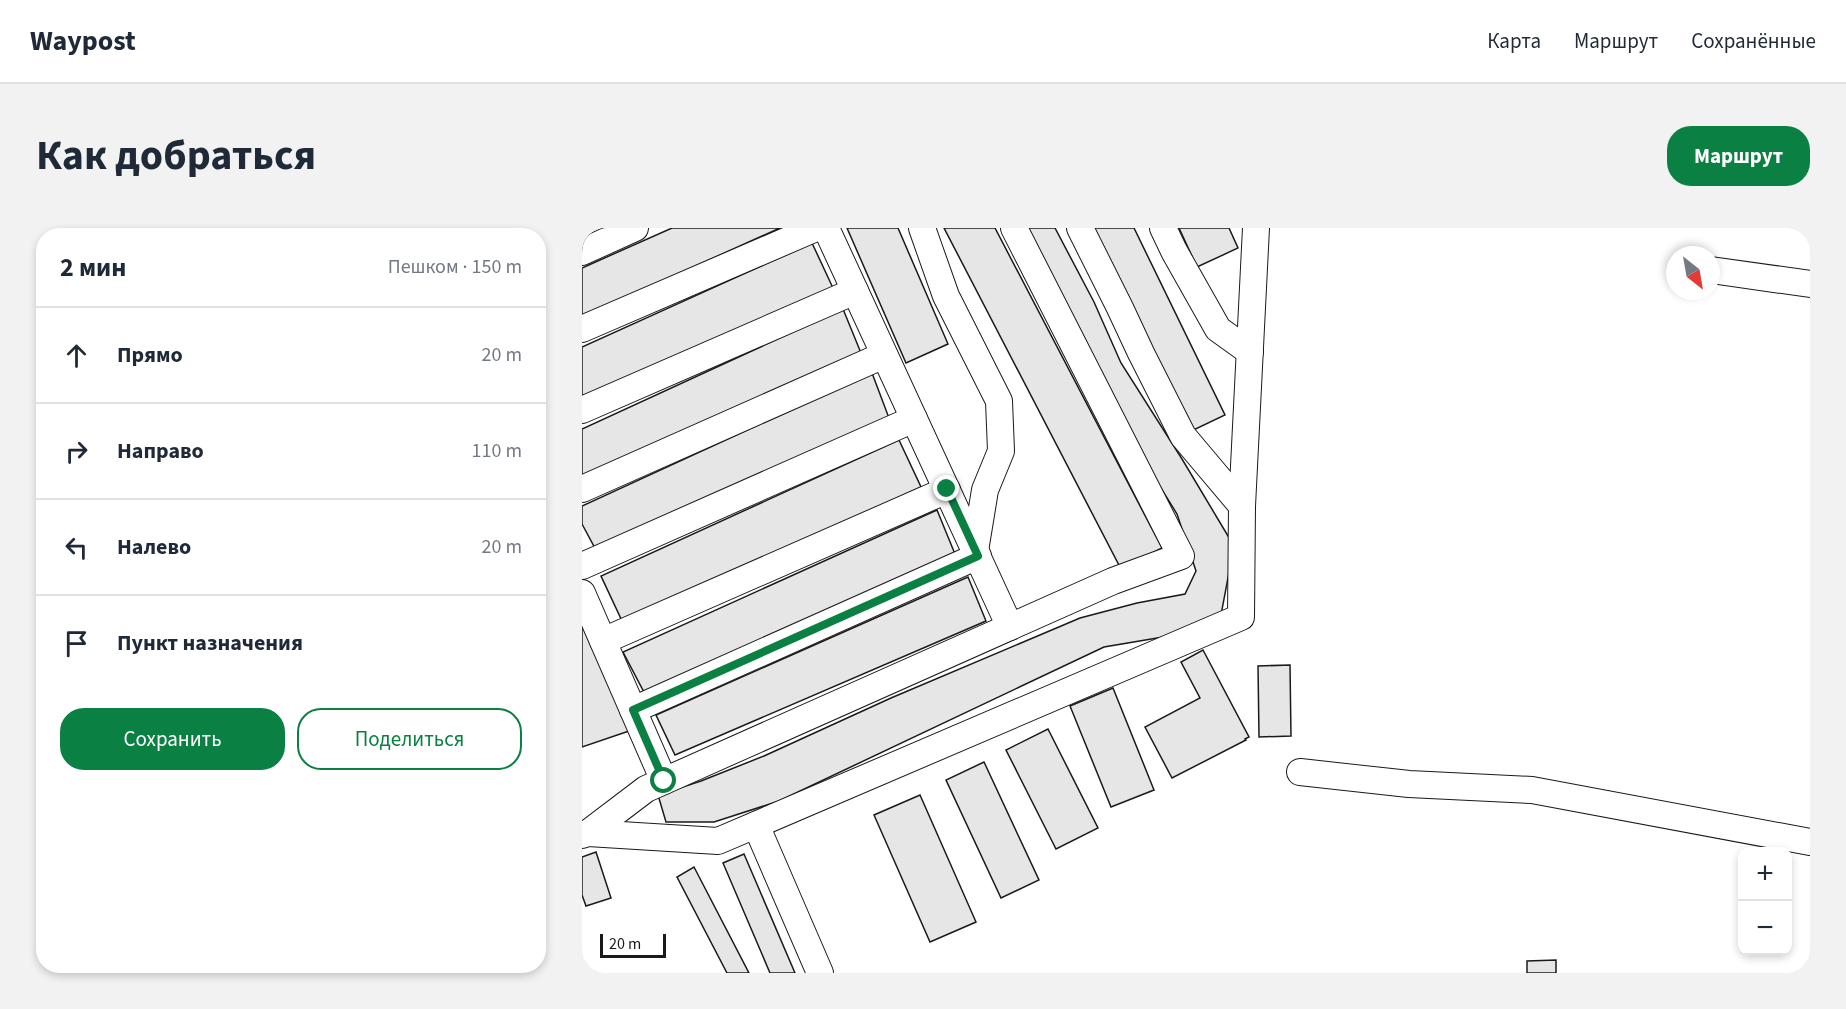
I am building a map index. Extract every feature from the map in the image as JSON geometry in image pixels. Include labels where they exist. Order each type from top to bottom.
[{"type":"lane","points":[[582,252],[635,228]]},
{"type":"lane","points":[[582,328],[816,228]]},
{"type":"lane","points":[[826,228],[1010,627]]},
{"type":"lane","points":[[922,228],[946,296],[999,401],[1001,451],[985,490],[976,554]]},
{"type":"lane","points":[[585,834],[646,789],[1113,581],[1180,556],[1014,228]]},
{"type":"lane","points":[[1080,228],[1183,436],[1242,506]]},
{"type":"lane","points":[[1163,228],[1174,252],[1218,329],[1250,352]]},
{"type":"lane","points":[[585,834],[718,841],[1241,617],[1242,506],[1256,228]]},
{"type":"lane","points":[[1720,271],[1810,284]]},
{"type":"lane","points":[[582,410],[855,291]]},
{"type":"lane","points":[[582,489],[885,355]]},
{"type":"lane","points":[[582,566],[914,419]]},
{"type":"lane","points":[[603,642],[947,489]]},
{"type":"lane","points":[[633,710],[976,554]]},
{"type":"lane","points":[[582,593],[664,781]]},
{"type":"lane","points":[[1300,772],[1410,783],[1533,790],[1810,842]]},
{"type":"lane","points":[[756,825],[820,973]]},
{"type":"building","points":[[582,228],[604,228],[582,238]]},
{"type":"building","points":[[672,228],[780,228],[582,317],[582,268]]},
{"type":"building","points":[[847,228],[898,228],[948,344],[906,363]]},
{"type":"building","points":[[944,228],[995,228],[1162,548],[1121,569]]},
{"type":"building","points":[[1020,228],[1055,228],[1094,302],[1121,363],[1234,546],[1221,615],[1175,635],[1104,647],[779,801],[714,822],[666,822],[658,795],[764,756],[891,698],[1080,618],[1137,603],[1185,594],[1196,571],[1177,514],[1107,401]]},
{"type":"building","points":[[1083,228],[1134,228],[1225,415],[1183,435]]},
{"type":"building","points":[[1179,228],[1229,228],[1238,248],[1197,267]]},
{"type":"building","points":[[812,243],[833,288],[582,399],[582,347]]},
{"type":"building","points":[[843,309],[861,353],[582,478],[582,429]]},
{"type":"building","points":[[872,373],[889,418],[596,550],[582,524],[582,506]]},
{"type":"building","points":[[899,440],[921,487],[623,623],[601,576]]},
{"type":"building","points":[[937,510],[955,554],[645,694],[623,652]]},
{"type":"building","points":[[968,577],[986,621],[675,755],[656,715]]},
{"type":"building","points":[[582,624],[629,731],[582,747]]},
{"type":"building","points":[[1203,650],[1249,737],[1172,778],[1145,727],[1200,698],[1181,662]]},
{"type":"building","points":[[1290,665],[1291,736],[1259,737],[1258,666]]},
{"type":"building","points":[[1113,688],[1154,790],[1111,807],[1070,706]]},
{"type":"building","points":[[1048,729],[1098,828],[1056,849],[1006,750]]},
{"type":"building","points":[[984,762],[1039,880],[1001,898],[946,780]]},
{"type":"building","points":[[920,795],[976,922],[930,942],[874,815]]},
{"type":"building","points":[[596,852],[611,898],[586,906],[582,895],[582,857]]},
{"type":"building","points":[[744,854],[795,973],[770,973],[723,863]]},
{"type":"building","points":[[694,867],[749,973],[727,973],[677,877]]},
{"type":"building","points":[[1556,960],[1556,973],[1527,973],[1527,961]]},
{"type":"route","points":[[664,781],[633,710],[978,556],[947,489]]}]
